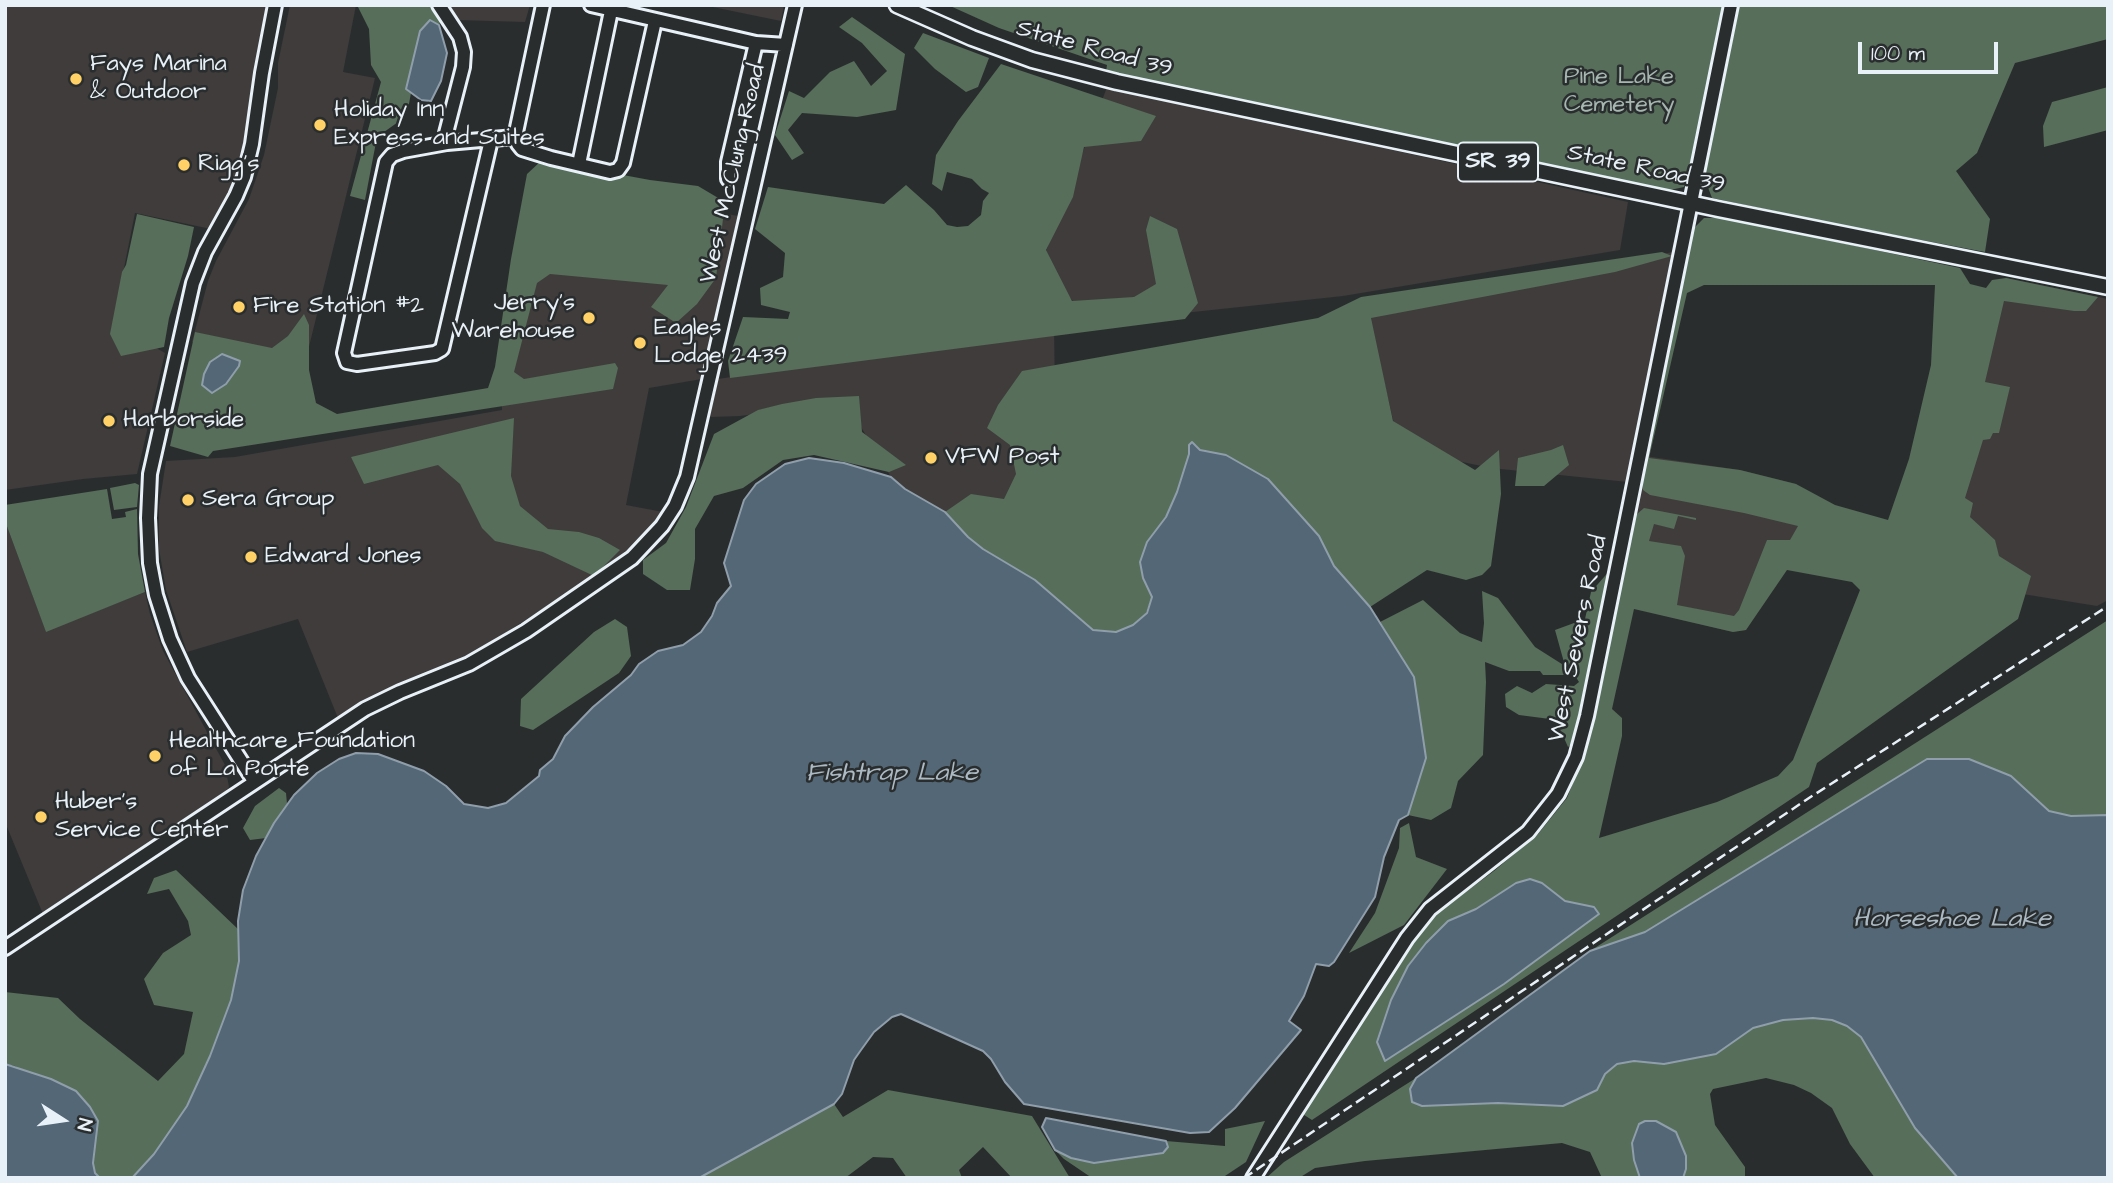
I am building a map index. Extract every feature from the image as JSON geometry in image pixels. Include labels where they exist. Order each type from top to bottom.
[{"type":"main road","name":"State Road 39","points":[[897,5],[972,38],[1066,70],[1692,203],[2108,287]]},
{"type":"street","points":[[254,781],[188,678],[170,639],[156,595],[150,563],[148,518],[150,474],[193,283],[205,252],[236,197],[244,177],[275,5]]},
{"type":"street","points":[[439,5],[460,37],[464,52],[446,133],[447,144]]},
{"type":"street","points":[[543,5],[515,137],[522,149],[610,172],[618,170],[622,163],[654,21]]},
{"type":"street","points":[[591,5],[756,43],[786,45]]},
{"type":"street","name":"West McClung Road","points":[[5,948],[365,709],[470,664],[503,645],[632,558],[662,526],[687,477],[794,5]]},
{"type":"street","name":"West Severs Road","points":[[1253,1178],[1407,938],[1430,909],[1528,832],[1558,794],[1568,775],[1587,716],[1731,5]]},
{"type":"street","points":[[579,164],[611,11]]},
{"type":"street","points":[[728,179],[728,162],[756,43]]},
{"type":"street","points":[[491,140],[442,349],[435,353],[351,364],[347,362],[344,354],[386,162],[392,155],[403,151],[447,144],[515,137]]},
{"type":"shaded area","points":[[5,5],[269,5],[251,103],[247,141],[238,176],[211,229],[135,213],[113,323],[165,353],[137,474],[5,490]]},
{"type":"shaded area","points":[[290,5],[356,5],[343,72],[375,78],[305,363],[192,342],[208,281],[249,199],[264,155],[278,88],[278,63]]},
{"type":"shaded area","points":[[447,5],[530,5],[525,22],[457,20]]},
{"type":"shaded area","points":[[703,5],[784,5],[781,21]]},
{"type":"shaded area","points":[[1107,87],[1628,202],[1620,250],[1343,296],[1090,323],[1042,262]]},
{"type":"shaded area","points":[[550,180],[738,216],[702,379],[649,388],[626,505],[663,512],[651,530],[626,555],[479,650],[411,678],[338,718],[298,619],[187,652],[166,590],[159,549],[159,506],[166,461],[235,457],[502,410],[501,390]]},
{"type":"shaded area","points":[[1673,252],[1628,482],[1491,468],[1400,449],[1367,310]]},
{"type":"shaded area","points":[[2006,278],[2108,299],[2108,600],[2097,606],[1936,580]]},
{"type":"shaded area","points":[[1054,327],[1056,468],[968,537],[945,512],[905,489],[891,477],[846,402],[740,416],[710,417],[718,379]]},
{"type":"shaded area","points":[[1645,456],[1740,470],[1796,484],[1810,512],[1746,630],[1733,632],[1616,604]]},
{"type":"shaded area","points":[[5,521],[46,631],[145,592],[163,651],[225,765],[229,787],[222,797],[43,914],[5,822]]},
{"type":"green space","points":[[357,5],[429,5],[442,18],[439,25],[430,20],[406,89],[411,93],[408,109],[401,120],[377,137],[365,200],[350,196],[381,82],[371,65],[369,29]]},
{"type":"green space","name":"Pine Lake Cemetery","points":[[948,5],[1724,5],[1687,181],[1684,187],[1670,190],[1106,72],[1107,65],[999,28]]},
{"type":"green space","points":[[1737,5],[2108,5],[2108,39],[2015,63],[1977,153],[1956,171],[1990,219],[1985,252],[1712,198],[1704,177]]},
{"type":"green space","points":[[852,17],[905,54],[896,110],[857,117],[802,113],[788,130],[804,153],[792,160],[775,135],[789,91],[804,98],[830,72],[854,61],[871,86],[887,71],[862,43],[839,27]]},
{"type":"green space","points":[[923,33],[989,58],[978,87],[966,92],[935,69],[914,48]]},
{"type":"green space","points":[[1001,64],[1156,116],[1141,141],[1084,147],[1073,197],[1046,250],[1072,301],[1134,297],[1156,284],[1146,230],[1150,216],[1177,229],[1198,303],[1185,319],[730,378],[728,361],[743,317],[788,319],[790,312],[761,305],[760,288],[783,277],[785,253],[755,229],[768,187],[884,204],[906,185],[947,225],[968,226],[981,215],[983,201],[989,193],[972,179],[947,172],[942,191],[932,184],[936,155]]},
{"type":"green space","points":[[2108,87],[2108,130],[2044,147],[2043,126],[2052,102]]},
{"type":"green space","points":[[542,160],[698,186],[725,202],[716,278],[697,304],[676,323],[651,307],[668,285],[550,274],[537,283],[514,372],[524,379],[615,363],[618,368],[613,389],[213,451],[208,457],[170,446],[195,332],[272,348],[288,336],[304,314],[309,325],[309,370],[316,403],[337,414],[488,388],[495,367],[527,174]],"holes":[[[222,354],[239,361],[239,366],[226,384],[212,392],[204,374],[210,362]]]},
{"type":"green space","points":[[137,214],[194,227],[169,318],[164,347],[121,356],[110,334]]},
{"type":"green space","points":[[1704,218],[1724,218],[1960,268],[1970,284],[1986,288],[1992,280],[2006,278],[2098,297],[2086,311],[2004,301],[1985,382],[2010,387],[1999,433],[1993,433],[1990,439],[1983,440],[1965,498],[1973,503],[1970,517],[1995,540],[1999,556],[2031,576],[2018,619],[1817,763],[1809,787],[1312,1120],[1301,1113],[1428,920],[1538,834],[1567,798],[1584,756],[1595,715],[1627,546],[1632,540],[1636,515],[1644,508],[1696,518],[1678,516],[1674,529],[1654,524],[1649,541],[1681,546],[1685,556],[1677,605],[1734,616],[1739,610],[1767,540],[1790,540],[1798,526],[1650,495],[1643,490],[1641,478],[1694,228]],"holes":[[[1704,285],[1935,285],[1931,365],[1909,459],[1888,520],[1835,505],[1796,484],[1740,470],[1649,458],[1687,293]],[[1787,570],[1852,582],[1860,590],[1793,760],[1778,776],[1717,802],[1599,838],[1622,736],[1622,718],[1612,709],[1634,609],[1733,632],[1746,630]],[[1516,883],[1542,883],[1565,901],[1594,907],[1377,1042],[1391,1000],[1408,966],[1448,921],[1476,909]]]},
{"type":"green space","points":[[1662,252],[1672,256],[1615,272],[1371,318],[1393,421],[1475,470],[1499,450],[1501,494],[1491,566],[1482,575],[1466,580],[1427,570],[1370,607],[1334,566],[1319,536],[1268,480],[1226,455],[1189,445],[1189,454],[1177,492],[1166,517],[1147,542],[1140,562],[1143,578],[1152,597],[1146,613],[1133,625],[1116,632],[1093,630],[1035,580],[983,549],[945,512],[971,494],[1004,499],[1016,474],[1010,445],[987,428],[998,405],[1022,371],[1318,318],[1361,297]]},
{"type":"green space","points":[[859,396],[862,432],[906,465],[889,472],[814,455],[783,460],[743,488],[714,496],[695,529],[695,559],[690,590],[667,590],[643,574],[643,560],[666,543],[686,507],[714,434],[758,410],[816,398]]},
{"type":"green space","points":[[514,418],[511,476],[520,506],[548,529],[579,532],[599,538],[620,550],[594,576],[543,552],[495,541],[482,528],[460,484],[438,465],[364,484],[351,457]]},
{"type":"green space","points":[[1563,445],[1569,465],[1544,486],[1515,486],[1518,458]]},
{"type":"green space","points":[[135,483],[139,485],[137,507],[114,510],[110,488]]},
{"type":"green space","points":[[107,489],[112,519],[126,517],[125,512],[137,509],[138,554],[145,592],[46,632],[5,521],[5,505]]},
{"type":"green space","points":[[1611,569],[1589,682],[1574,742],[1568,747],[1561,731],[1550,719],[1519,715],[1506,707],[1505,694],[1517,686],[1532,693],[1546,684],[1574,686],[1579,682],[1572,671],[1566,675],[1543,675],[1540,671],[1509,671],[1485,662],[1483,755],[1458,781],[1451,808],[1431,820],[1408,815],[1426,758],[1414,677],[1380,622],[1423,600],[1460,633],[1482,642],[1482,591],[1498,598],[1535,647],[1565,666],[1555,630],[1585,619],[1591,592]]},
{"type":"green space","points":[[615,619],[627,627],[631,656],[619,673],[533,730],[520,726],[521,699],[594,632]]},
{"type":"green space","points":[[2108,620],[2108,815],[2071,816],[2049,811],[2011,776],[1969,759],[1645,932],[1590,951]]},
{"type":"green space","points":[[279,788],[286,793],[287,804],[266,838],[250,840],[243,828],[255,806]]},
{"type":"green space","points":[[1409,823],[1416,857],[1447,869],[1404,925],[1349,953],[1375,913],[1399,848],[1400,828]]},
{"type":"green space","points":[[176,870],[239,930],[239,961],[231,1000],[187,1106],[154,1154],[132,1178],[100,1178],[95,1173],[93,1163],[98,1121],[15,1066],[5,1064],[5,992],[58,998],[80,1019],[158,1081],[184,1054],[193,1012],[154,1005],[144,979],[163,953],[191,935],[188,921],[169,889],[147,894],[154,878]]},
{"type":"green space","points":[[1783,1020],[1832,1020],[1847,1026],[1861,1037],[1915,1128],[1958,1178],[1875,1178],[1850,1144],[1832,1108],[1794,1085],[1766,1078],[1713,1089],[1710,1094],[1715,1125],[1745,1167],[1745,1178],[1683,1178],[1686,1169],[1632,1143],[1640,1178],[1602,1178],[1590,1152],[1562,1143],[1365,1161],[1315,1168],[1299,1178],[1266,1178],[1284,1162],[1416,1078],[1410,1089],[1498,1103],[1563,1106],[1597,1090],[1605,1074],[1617,1064],[1634,1061],[1664,1064],[1715,1054],[1753,1028]]},
{"type":"green space","points":[[888,1090],[1032,1116],[1070,1178],[1012,1178],[983,1147],[959,1170],[962,1178],[907,1178],[893,1158],[873,1157],[845,1178],[699,1178],[834,1104],[843,1117]]},
{"type":"green space","points":[[1265,1121],[1246,1162],[1222,1178],[1092,1178],[1055,1150],[1071,1158],[1094,1163],[1163,1153],[1168,1147],[1166,1141],[1225,1146],[1225,1129]]},
{"type":"water","points":[[430,20],[439,25],[447,53],[441,81],[431,101],[421,100],[406,89],[420,31]]},
{"type":"water","points":[[222,354],[240,361],[239,366],[226,384],[212,393],[202,385],[204,374],[210,362]]},
{"type":"water","name":"Fishtrap Lake","points":[[1192,442],[1200,450],[1226,455],[1268,479],[1319,536],[1334,566],[1370,607],[1414,677],[1426,758],[1408,815],[1399,820],[1384,857],[1375,897],[1334,962],[1329,966],[1316,964],[1304,996],[1289,1021],[1301,1030],[1235,1108],[1209,1132],[1190,1133],[1024,1104],[983,1051],[901,1014],[892,1017],[874,1032],[854,1060],[842,1094],[834,1104],[699,1178],[132,1178],[154,1154],[187,1106],[210,1056],[231,1000],[239,961],[238,921],[243,890],[256,856],[274,823],[294,795],[317,773],[339,759],[356,753],[378,754],[424,771],[446,786],[464,804],[488,808],[506,803],[539,776],[540,770],[553,759],[565,736],[593,707],[631,675],[639,664],[658,651],[683,645],[701,632],[717,603],[731,586],[724,563],[744,500],[756,484],[785,464],[809,458],[844,463],[891,477],[905,489],[945,512],[983,549],[1035,580],[1093,630],[1116,632],[1133,625],[1147,613],[1152,597],[1143,578],[1140,562],[1147,542],[1166,517],[1177,492]]},
{"type":"water","name":"Horseshoe Lake","points":[[1927,759],[1969,759],[2011,776],[2049,811],[2071,816],[2108,815],[2108,1178],[1958,1178],[1915,1128],[1861,1037],[1847,1026],[1832,1020],[1783,1020],[1753,1028],[1716,1054],[1664,1064],[1634,1061],[1617,1064],[1605,1074],[1597,1090],[1563,1106],[1498,1103],[1422,1106],[1412,1102],[1410,1089],[1416,1078],[1590,951],[1645,932]]},
{"type":"water","points":[[1530,879],[1542,883],[1565,901],[1594,907],[1599,914],[1504,984],[1385,1061],[1377,1042],[1391,1000],[1408,966],[1426,943],[1448,921],[1476,909],[1516,883]]},
{"type":"water","points":[[5,1064],[51,1079],[76,1091],[90,1107],[98,1121],[93,1163],[95,1173],[100,1178],[5,1178]]},
{"type":"water","points":[[1046,1118],[1166,1141],[1168,1147],[1163,1153],[1094,1163],[1071,1158],[1055,1150],[1042,1127]]},
{"type":"water","points":[[1656,1121],[1676,1132],[1686,1156],[1683,1178],[1640,1178],[1632,1143],[1639,1124]]},
{"type":"railway","points":[[1244,1178],[1809,798],[2108,606]]},
{"type":"place","name":"Fays Marina & Outdoor","points":[[76,79]]},
{"type":"place","name":"Holiday Inn Express and Suites","points":[[320,125]]},
{"type":"place","name":"Rigg's","points":[[184,165]]},
{"type":"place","name":"Fire Station #2","points":[[239,307]]},
{"type":"place","name":"Jerry's Warehouse","points":[[589,318]]},
{"type":"place","name":"Eagles Lodge 2439","points":[[640,343]]},
{"type":"place","name":"Harborside","points":[[109,421]]},
{"type":"place","name":"VFW Post","points":[[931,458]]},
{"type":"place","name":"Sera Group","points":[[188,500]]},
{"type":"place","name":"Edward Jones","points":[[251,557]]},
{"type":"place","name":"Healthcare Foundation of La Porte","points":[[155,756]]},
{"type":"place","name":"Huber's Service Center","points":[[41,817]]}]
